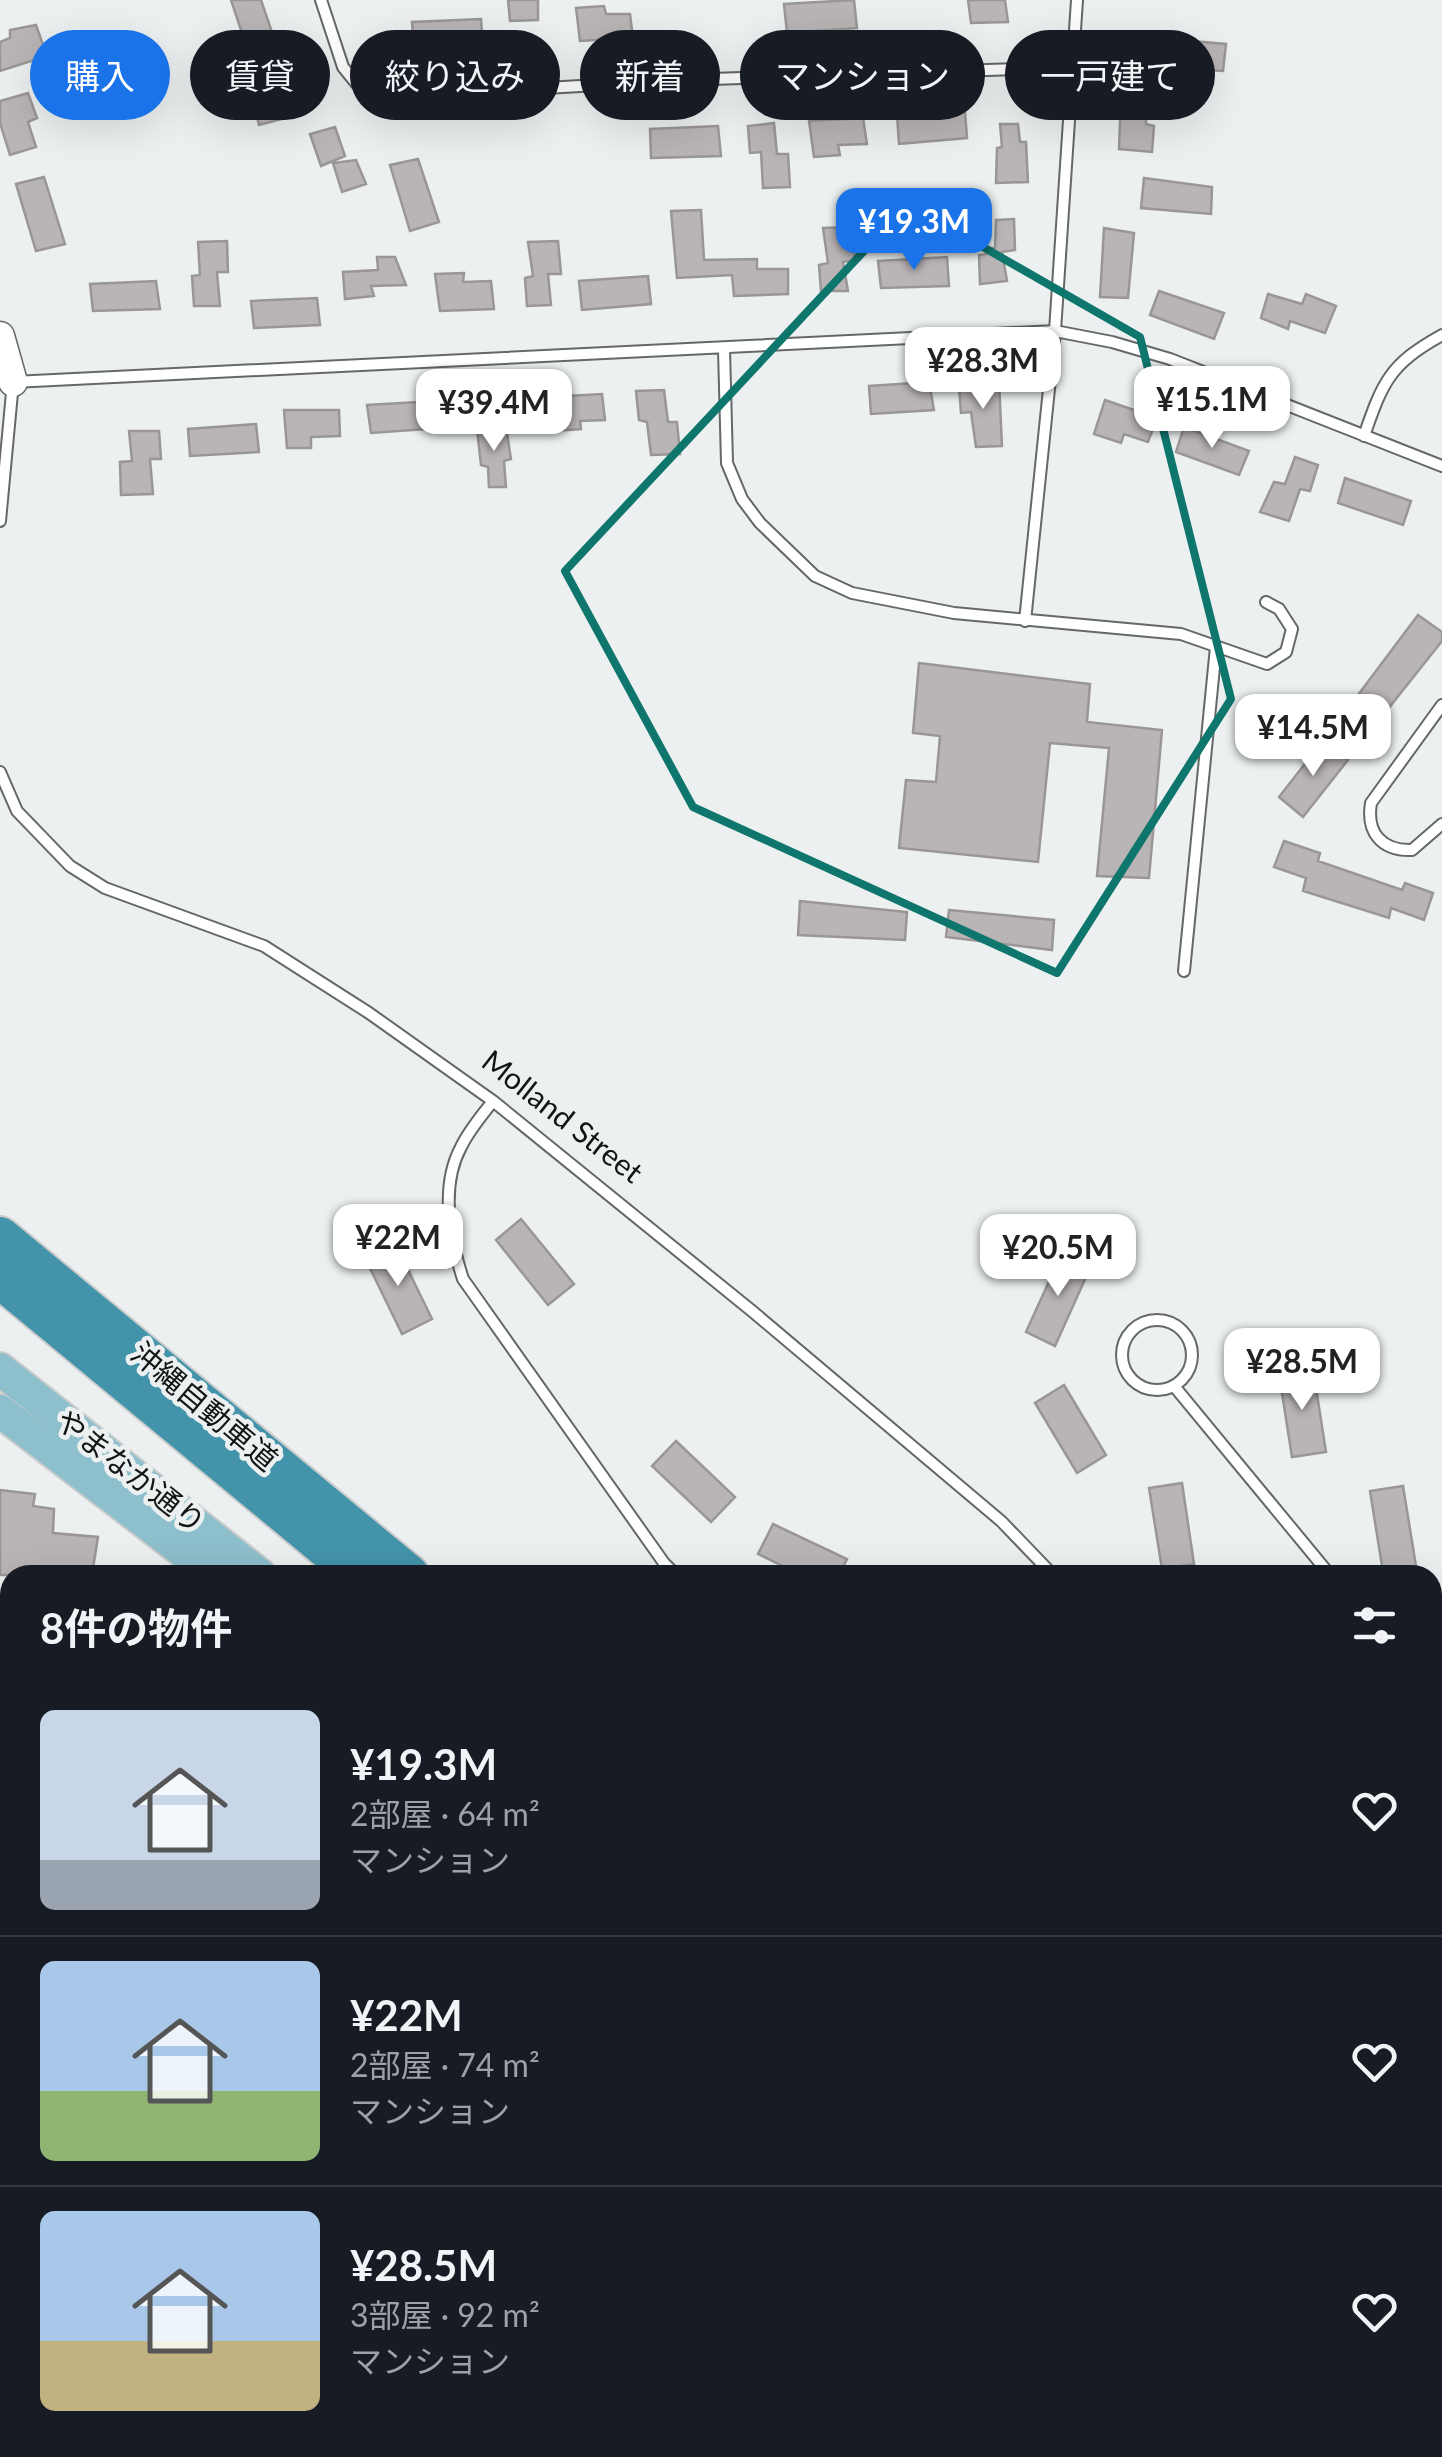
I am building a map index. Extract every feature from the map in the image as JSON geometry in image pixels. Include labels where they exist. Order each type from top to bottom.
[{"type":"highway","name":"沖縄自動車道","points":[[0,1237],[397,1565]]},
{"type":"highway","name":"沖縄自動車道","points":[[0,1278],[347,1565]]},
{"type":"main road","name":"やまなか通り","points":[[0,1369],[247,1565]]},
{"type":"main road","name":"やまなか通り","points":[[0,1411],[201,1565]]},
{"type":"street","points":[[0,336],[13,382]]},
{"type":"lane","points":[[321,0],[343,67],[356,84],[377,94],[1005,68]]},
{"type":"lane","points":[[1076,30],[1077,0]]},
{"type":"lane","points":[[1026,621],[1071,120]]},
{"type":"lane","points":[[0,521],[13,382],[1054,331],[1170,359],[1442,466]]},
{"type":"lane","points":[[1364,436],[1380,392],[1393,370],[1412,351],[1442,335]]},
{"type":"lane","points":[[724,348],[727,463],[742,499],[787,552],[815,576],[852,593],[954,613],[1180,634],[1267,664],[1286,652],[1292,629],[1279,609],[1266,602]]},
{"type":"lane","points":[[1184,972],[1216,648]]},
{"type":"lane","points":[[1442,705],[1371,803],[1368,817],[1377,838],[1398,850],[1412,850],[1442,824]]},
{"type":"lane","name":"Molland Street","points":[[0,772],[17,811],[42,839],[82,873],[105,888],[264,946],[493,1100],[752,1311],[986,1509],[1043,1565]]},
{"type":"lane","points":[[493,1100],[460,1148],[450,1178],[452,1248],[463,1280],[666,1565]]},
{"type":"lane","points":[[1147,1320],[1163,1320],[1186,1334],[1192,1360],[1186,1374],[1174,1386],[1147,1389],[1128,1376],[1122,1351],[1134,1328],[1147,1320]]},
{"type":"lane","points":[[1174,1386],[1322,1565]]},
{"type":"highlighted area","points":[[908,204],[1140,337],[1231,699],[1057,973],[693,807],[565,571]]},
{"type":"building","points":[[231,0],[261,0],[271,30],[241,30]]},
{"type":"building","points":[[508,0],[538,0],[538,20],[510,21]]},
{"type":"building","points":[[854,0],[857,28],[787,30],[784,4]]},
{"type":"building","points":[[968,0],[1005,0],[1008,22],[971,23]]},
{"type":"building","points":[[604,6],[606,14],[630,14],[632,30],[580,30],[580,41],[576,8]]},
{"type":"building","points":[[481,19],[482,30],[413,30],[412,22]]},
{"type":"building","points":[[36,25],[38,30],[30,30],[30,61],[0,71],[0,42],[10,38],[10,30]]},
{"type":"building","points":[[1215,43],[1226,44],[1223,71],[1215,71]]},
{"type":"building","points":[[28,93],[32,120],[28,122],[36,147],[10,155],[0,123],[0,101]]},
{"type":"building","points":[[863,120],[867,144],[838,145],[840,155],[814,157],[809,121]]},
{"type":"building","points":[[897,120],[966,120],[967,138],[899,144]]},
{"type":"building","points":[[1120,120],[1146,120],[1146,124],[1154,126],[1152,152],[1119,149]]},
{"type":"building","points":[[774,123],[777,154],[788,154],[790,187],[763,188],[761,152],[750,153],[748,126]]},
{"type":"building","points":[[1000,124],[1018,124],[1020,142],[1026,142],[1028,182],[996,183],[997,148],[1002,147]]},
{"type":"building","points":[[718,126],[721,156],[651,158],[650,129]]},
{"type":"building","points":[[335,127],[345,156],[321,166],[310,134]]},
{"type":"building","points":[[418,159],[439,222],[410,231],[390,165]]},
{"type":"building","points":[[356,160],[366,184],[342,192],[333,163]]},
{"type":"building","points":[[44,177],[65,244],[36,251],[16,184]]},
{"type":"building","points":[[1144,178],[1212,187],[1211,214],[1141,208]]},
{"type":"building","points":[[701,210],[704,260],[757,259],[757,269],[788,269],[788,294],[734,296],[732,275],[677,278],[671,211]]},
{"type":"building","points":[[1014,219],[1015,250],[1002,252],[1007,281],[980,284],[979,255],[987,254],[987,248],[995,248],[996,220]]},
{"type":"building","points":[[852,227],[855,260],[843,262],[848,291],[821,291],[819,265],[828,263],[823,228]]},
{"type":"building","points":[[1104,228],[1134,233],[1128,298],[1100,297]]},
{"type":"building","points":[[227,241],[228,272],[217,272],[220,306],[194,306],[192,276],[200,275],[198,242]]},
{"type":"building","points":[[558,241],[561,274],[548,274],[551,305],[527,306],[525,278],[533,276],[528,242]]},
{"type":"building","points":[[377,257],[395,257],[406,285],[371,286],[374,296],[345,299],[343,272],[378,270]]},
{"type":"building","points":[[947,257],[949,286],[881,288],[878,261]]},
{"type":"building","points":[[464,273],[463,282],[491,281],[494,309],[440,311],[435,274]]},
{"type":"building","points":[[648,276],[651,304],[582,310],[579,281]]},
{"type":"building","points":[[156,281],[160,309],[93,311],[90,284]]},
{"type":"building","points":[[1159,291],[1224,313],[1214,339],[1150,315]]},
{"type":"building","points":[[1268,294],[1302,304],[1306,294],[1336,306],[1325,333],[1290,321],[1288,329],[1261,318]]},
{"type":"building","points":[[317,298],[320,325],[254,328],[251,301]]},
{"type":"building","points":[[999,381],[1002,446],[976,447],[971,412],[961,413],[959,386]]},
{"type":"building","points":[[929,382],[934,410],[871,414],[869,386]]},
{"type":"building","points":[[664,390],[668,422],[677,422],[680,454],[651,455],[647,422],[639,420],[636,391]]},
{"type":"building","points":[[602,394],[605,420],[580,421],[581,429],[554,431],[549,397]]},
{"type":"building","points":[[1105,400],[1157,418],[1148,442],[1124,434],[1121,443],[1094,434]]},
{"type":"building","points":[[436,401],[440,428],[371,433],[367,405]]},
{"type":"building","points":[[284,410],[339,410],[340,436],[311,437],[311,448],[287,448]]},
{"type":"building","points":[[256,424],[259,452],[190,456],[188,429]]},
{"type":"building","points":[[506,427],[511,459],[504,461],[506,487],[489,487],[488,467],[481,465],[477,429]]},
{"type":"building","points":[[1184,427],[1249,451],[1239,475],[1176,452]]},
{"type":"building","points":[[129,431],[159,431],[161,459],[150,459],[153,494],[121,495],[120,462],[132,461]]},
{"type":"building","points":[[1295,457],[1318,465],[1310,491],[1300,489],[1289,521],[1260,512],[1274,482],[1285,484]]},
{"type":"building","points":[[1345,478],[1411,501],[1403,525],[1338,503]]},
{"type":"building","points":[[1418,615],[1442,632],[1442,641],[1365,738],[1340,719]]},
{"type":"building","points":[[919,663],[1090,684],[1087,722],[1162,730],[1149,878],[1097,876],[1109,748],[1050,743],[1038,862],[899,848],[906,780],[936,782],[940,736],[913,733]]},
{"type":"building","points":[[1322,742],[1348,760],[1303,817],[1279,797]]},
{"type":"building","points":[[1284,841],[1320,853],[1318,861],[1402,890],[1405,883],[1433,893],[1424,920],[1391,908],[1389,918],[1303,891],[1306,878],[1274,867]]},
{"type":"building","points":[[800,901],[907,912],[905,940],[798,935]]},
{"type":"building","points":[[949,910],[1054,920],[1052,950],[946,937]]},
{"type":"building","points":[[521,1219],[574,1284],[548,1305],[496,1240]]},
{"type":"building","points":[[395,1243],[432,1319],[402,1334],[365,1258]]},
{"type":"building","points":[[1062,1253],[1091,1266],[1055,1346],[1026,1332]]},
{"type":"building","points":[[1313,1369],[1326,1452],[1292,1457],[1279,1374]]},
{"type":"building","points":[[1064,1385],[1106,1455],[1077,1473],[1035,1403]]},
{"type":"building","points":[[676,1441],[735,1497],[711,1522],[652,1466]]},
{"type":"building","points":[[1182,1483],[1194,1564],[1161,1565],[1149,1488]]},
{"type":"building","points":[[1403,1486],[1416,1565],[1382,1565],[1370,1491]]},
{"type":"building","points":[[0,1490],[35,1494],[33,1506],[54,1509],[53,1533],[98,1537],[94,1565],[0,1565]]},
{"type":"building","points":[[773,1524],[847,1559],[844,1565],[781,1565],[758,1554]]}]
